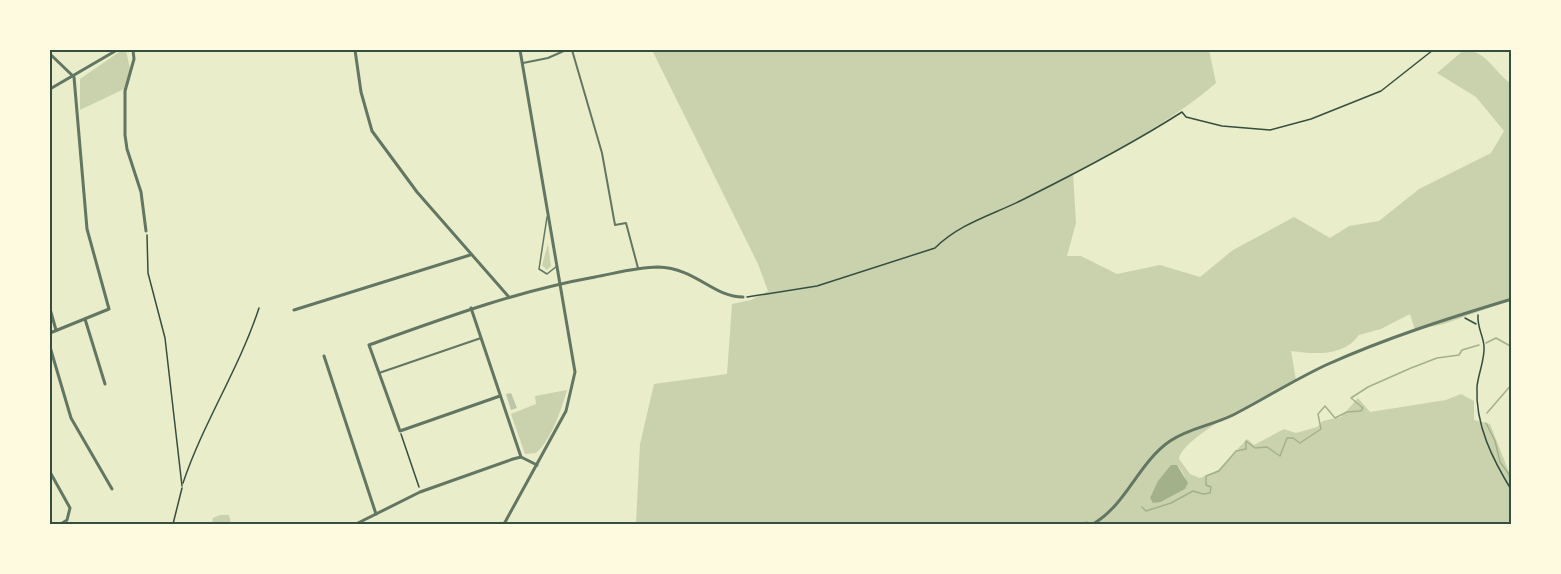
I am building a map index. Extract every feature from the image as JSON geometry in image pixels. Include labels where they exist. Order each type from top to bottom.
[{"type":"street","points":[[50,90],[117,50]]},
{"type":"street","points":[[133,50],[134,59],[125,91],[125,140],[141,192],[146,231]]},
{"type":"street","points":[[355,50],[363,102],[372,131],[417,192],[508,296]]},
{"type":"street","points":[[504,525],[566,411],[574,380],[575,362],[520,50]]},
{"type":"street","points":[[522,63],[549,58],[566,50]]},
{"type":"street","points":[[572,50],[602,153],[615,225],[626,223],[639,269]]},
{"type":"street","points":[[50,54],[74,77],[87,229],[109,309],[50,333]]},
{"type":"street","points":[[294,310],[470,255]]},
{"type":"street","points":[[500,396],[400,431],[369,345],[508,296],[560,283],[639,269],[660,267],[681,270],[694,275],[725,294],[743,297]]},
{"type":"street","points":[[1093,525],[1114,509],[1157,453],[1178,436],[1218,422],[1296,380],[1403,333],[1512,299]]},
{"type":"street","points":[[471,308],[521,457],[537,465]]},
{"type":"street","points":[[50,309],[56,330]]},
{"type":"street","points":[[85,319],[105,384]]},
{"type":"street","points":[[379,373],[481,338]]},
{"type":"street","points":[[50,347],[71,418],[112,489]]},
{"type":"street","points":[[324,356],[376,513]]},
{"type":"street","points":[[356,525],[420,492],[521,457]]},
{"type":"street","points":[[50,472],[70,508],[67,520],[60,525]]},
{"type":"lane","points":[[548,213],[539,268],[542,273],[549,274],[557,265]]},
{"type":"path","points":[[743,297],[818,286],[935,248],[945,238],[974,220],[1026,198],[1182,112],[1186,117],[1222,126],[1270,130],[1311,119],[1380,92],[1433,50]]},
{"type":"path","points":[[146,231],[148,273],[165,338],[182,486]]},
{"type":"path","points":[[1486,307],[1478,315],[1477,325],[1484,346],[1477,386],[1479,417],[1492,455],[1512,491]]},
{"type":"path","points":[[173,525],[182,486],[197,448],[253,330],[259,308]]},
{"type":"path","points":[[1460,316],[1477,325]]},
{"type":"path","points":[[400,431],[420,492]]},
{"type":"shaded area","points":[[122,50],[126,50],[130,69],[124,89],[80,110],[80,79]]},
{"type":"shaded area","points":[[652,50],[1209,50],[1216,83],[1165,121],[1073,173],[1076,223],[1067,256],[1081,256],[1117,274],[1160,265],[1200,277],[1233,250],[1294,217],[1330,238],[1349,226],[1379,221],[1419,189],[1491,153],[1504,131],[1476,97],[1437,73],[1464,50],[1472,51],[1485,58],[1511,83],[1511,300],[1444,324],[1415,330],[1410,314],[1381,329],[1359,335],[1337,351],[1310,353],[1291,351],[1296,380],[1211,427],[1184,449],[1179,459],[1190,474],[1200,478],[1218,470],[1247,439],[1254,445],[1284,429],[1296,433],[1317,427],[1323,421],[1341,417],[1358,398],[1370,412],[1446,400],[1461,394],[1474,401],[1474,420],[1490,424],[1511,477],[1511,524],[636,524],[640,444],[654,384],[727,374],[732,304],[751,300],[768,291],[758,264]],"holes":[[[1171,465],[1177,465],[1184,476],[1185,489],[1161,502]]]},
{"type":"shaded area","points":[[548,244],[551,266],[547,270],[542,265]]},
{"type":"shaded area","points":[[567,390],[547,440],[536,453],[525,454],[511,414],[536,404],[535,396]]},
{"type":"shaded area","points":[[1171,465],[1177,465],[1188,483],[1185,489],[1161,502],[1153,503],[1150,498],[1158,481]]},
{"type":"shaded area","points":[[229,515],[231,524],[212,524],[213,518]]},
{"type":"building","points":[[511,393],[517,408],[511,410],[506,394]]},
{"type":"waterway","points":[[1486,343],[1496,338],[1512,347]]},
{"type":"waterway","points":[[1142,507],[1146,511],[1171,503],[1193,491],[1203,494],[1210,493],[1211,487],[1206,485],[1206,476],[1219,471],[1236,451],[1246,449],[1246,441],[1255,448],[1267,447],[1280,456],[1287,438],[1293,438],[1300,443],[1321,429],[1318,414],[1325,406],[1335,418],[1347,412],[1361,411],[1363,408],[1351,398],[1368,387],[1437,358],[1459,355],[1462,350],[1479,345]]},
{"type":"waterway","points":[[1487,413],[1512,384]]},
{"type":"waterway","points":[[1486,423],[1495,441],[1500,462],[1508,473],[1512,485]]},
{"type":"waterway","points":[[1080,524],[1087,522]]}]
